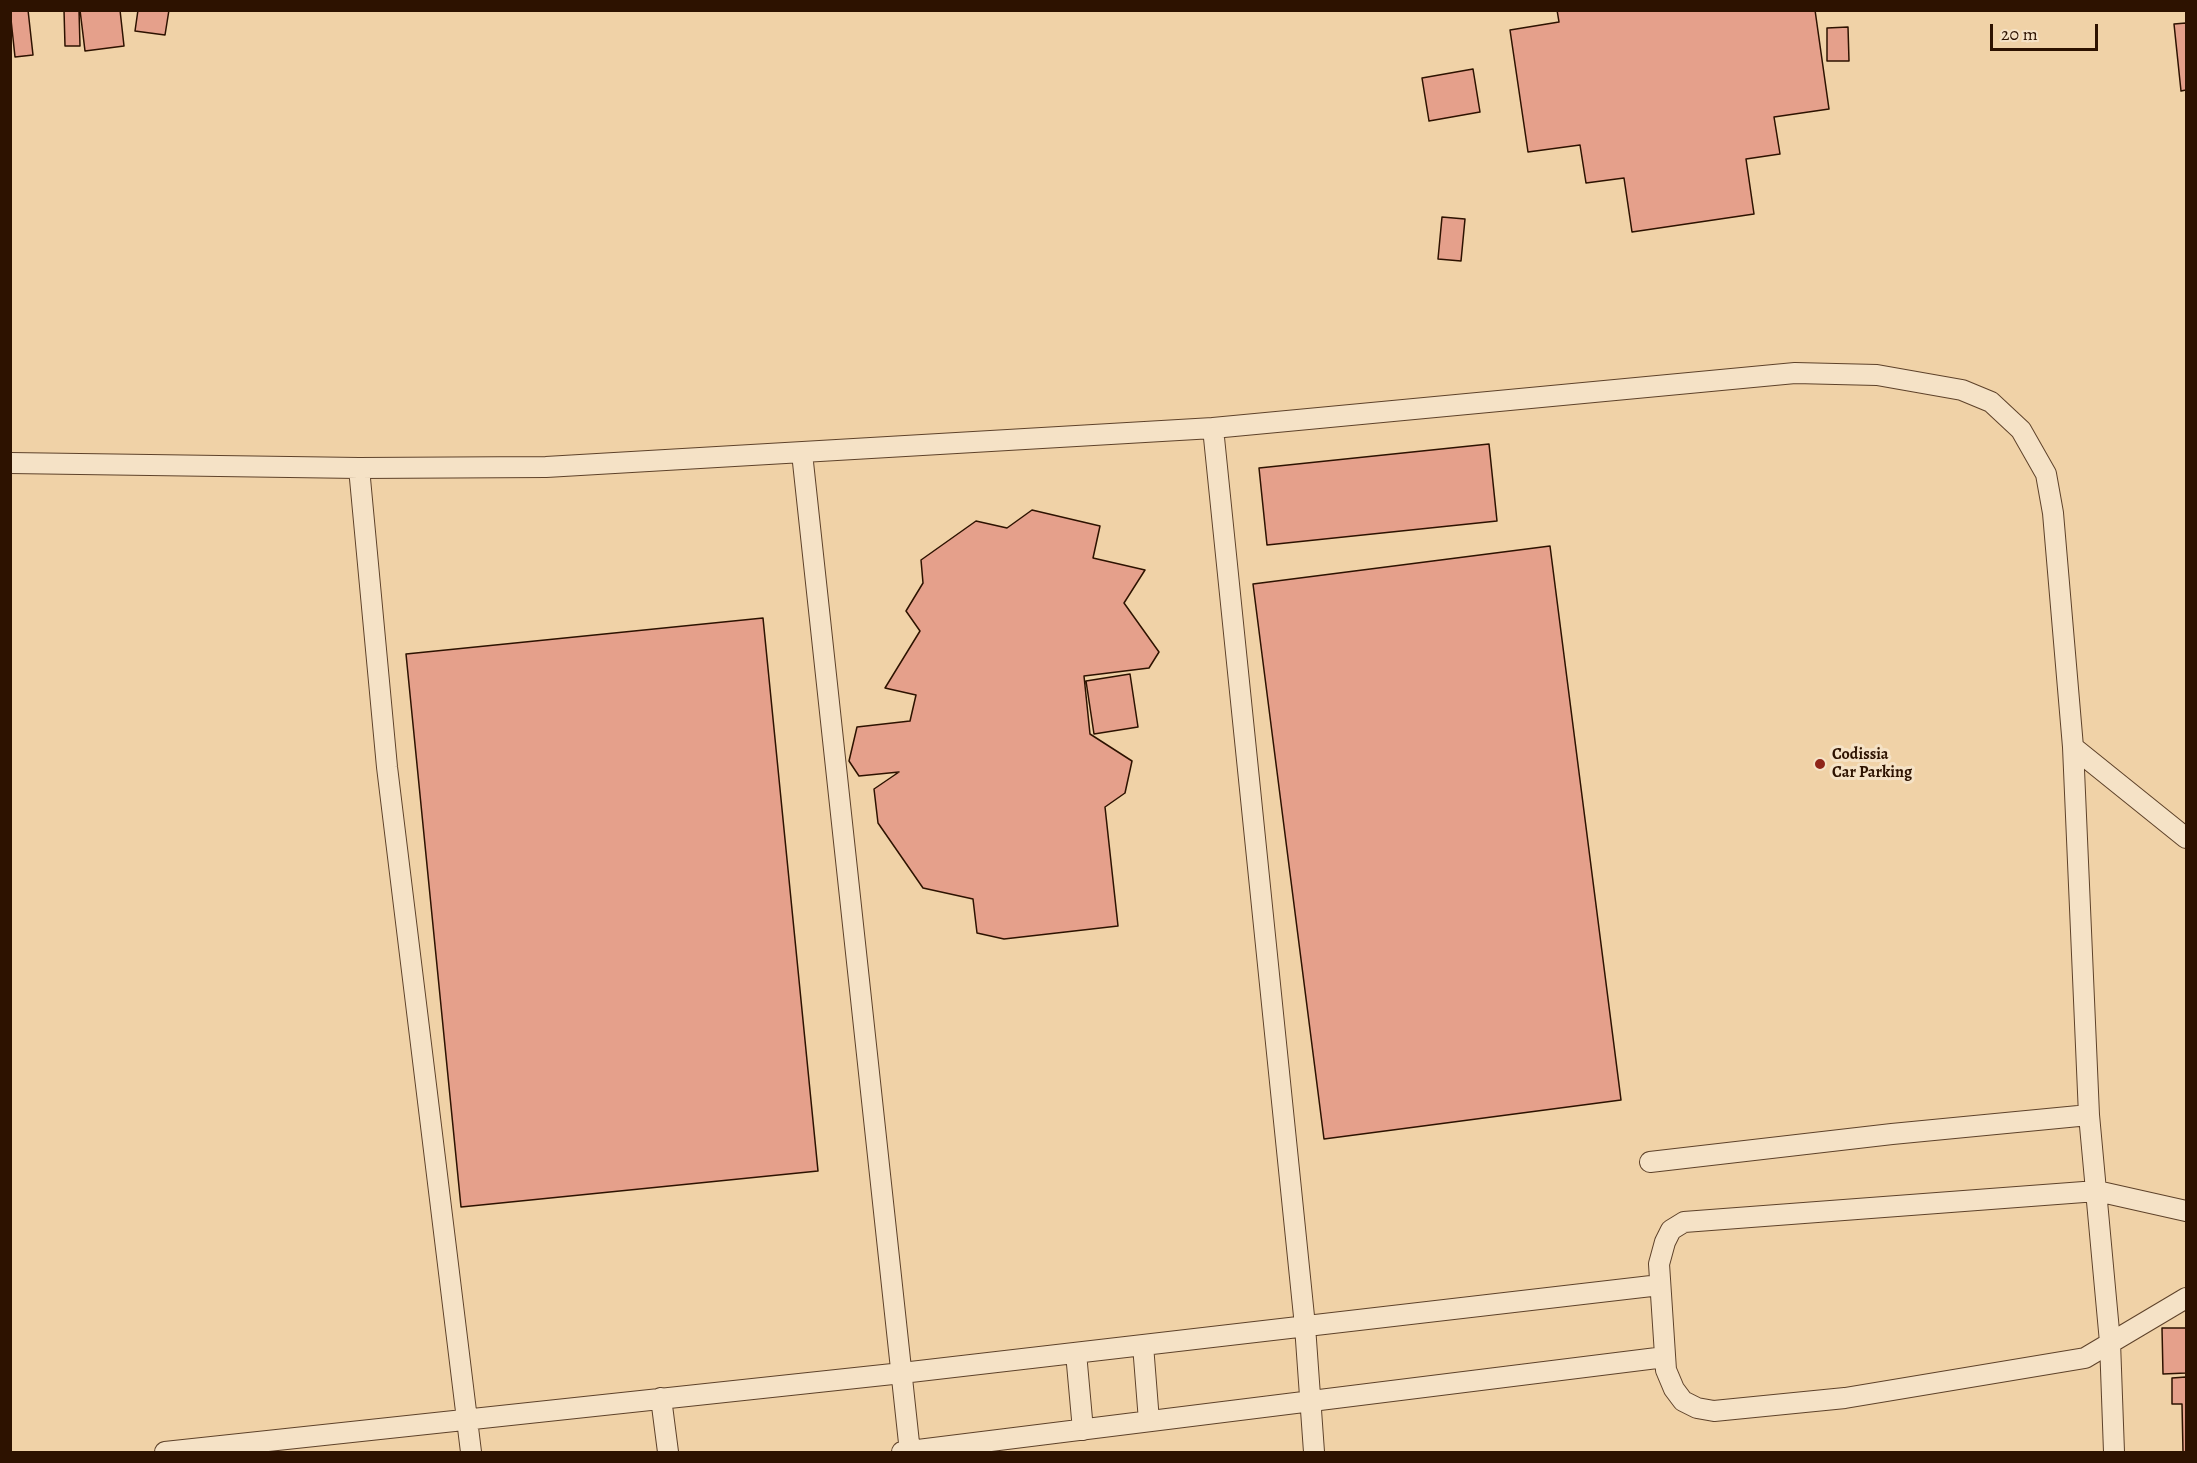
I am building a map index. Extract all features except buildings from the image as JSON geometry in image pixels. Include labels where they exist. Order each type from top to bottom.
[{"type":"lane","points":[[10,464],[359,468],[546,467],[1213,428],[1795,373],[1877,375],[1962,390],[1991,402],[2021,430],[2046,474],[2053,513],[2073,747],[2090,1115],[2110,1342],[2114,1452]]},
{"type":"lane","points":[[1213,428],[1305,1326],[1314,1452]]},
{"type":"lane","points":[[802,453],[902,1373],[907,1452],[1665,1357]]},
{"type":"lane","points":[[359,468],[387,767],[471,1452]]},
{"type":"lane","points":[[2073,747],[2187,838]]},
{"type":"lane","points":[[1650,1162],[1892,1134],[2090,1115]]},
{"type":"lane","points":[[2187,1211],[2097,1191],[1684,1222],[1671,1230],[1659,1264],[1666,1370],[1674,1389],[1683,1401],[1697,1408],[1714,1411],[1845,1398],[2085,1358],[2187,1298]]},
{"type":"lane","points":[[165,1452],[902,1373],[1660,1285]]},
{"type":"lane","points":[[1143,1345],[1149,1421]]},
{"type":"lane","points":[[1076,1353],[1083,1430]]},
{"type":"lane","points":[[661,1398],[668,1452]]},
{"type":"place","name":"Codissia Car Parking","points":[[1820,764]]}]
